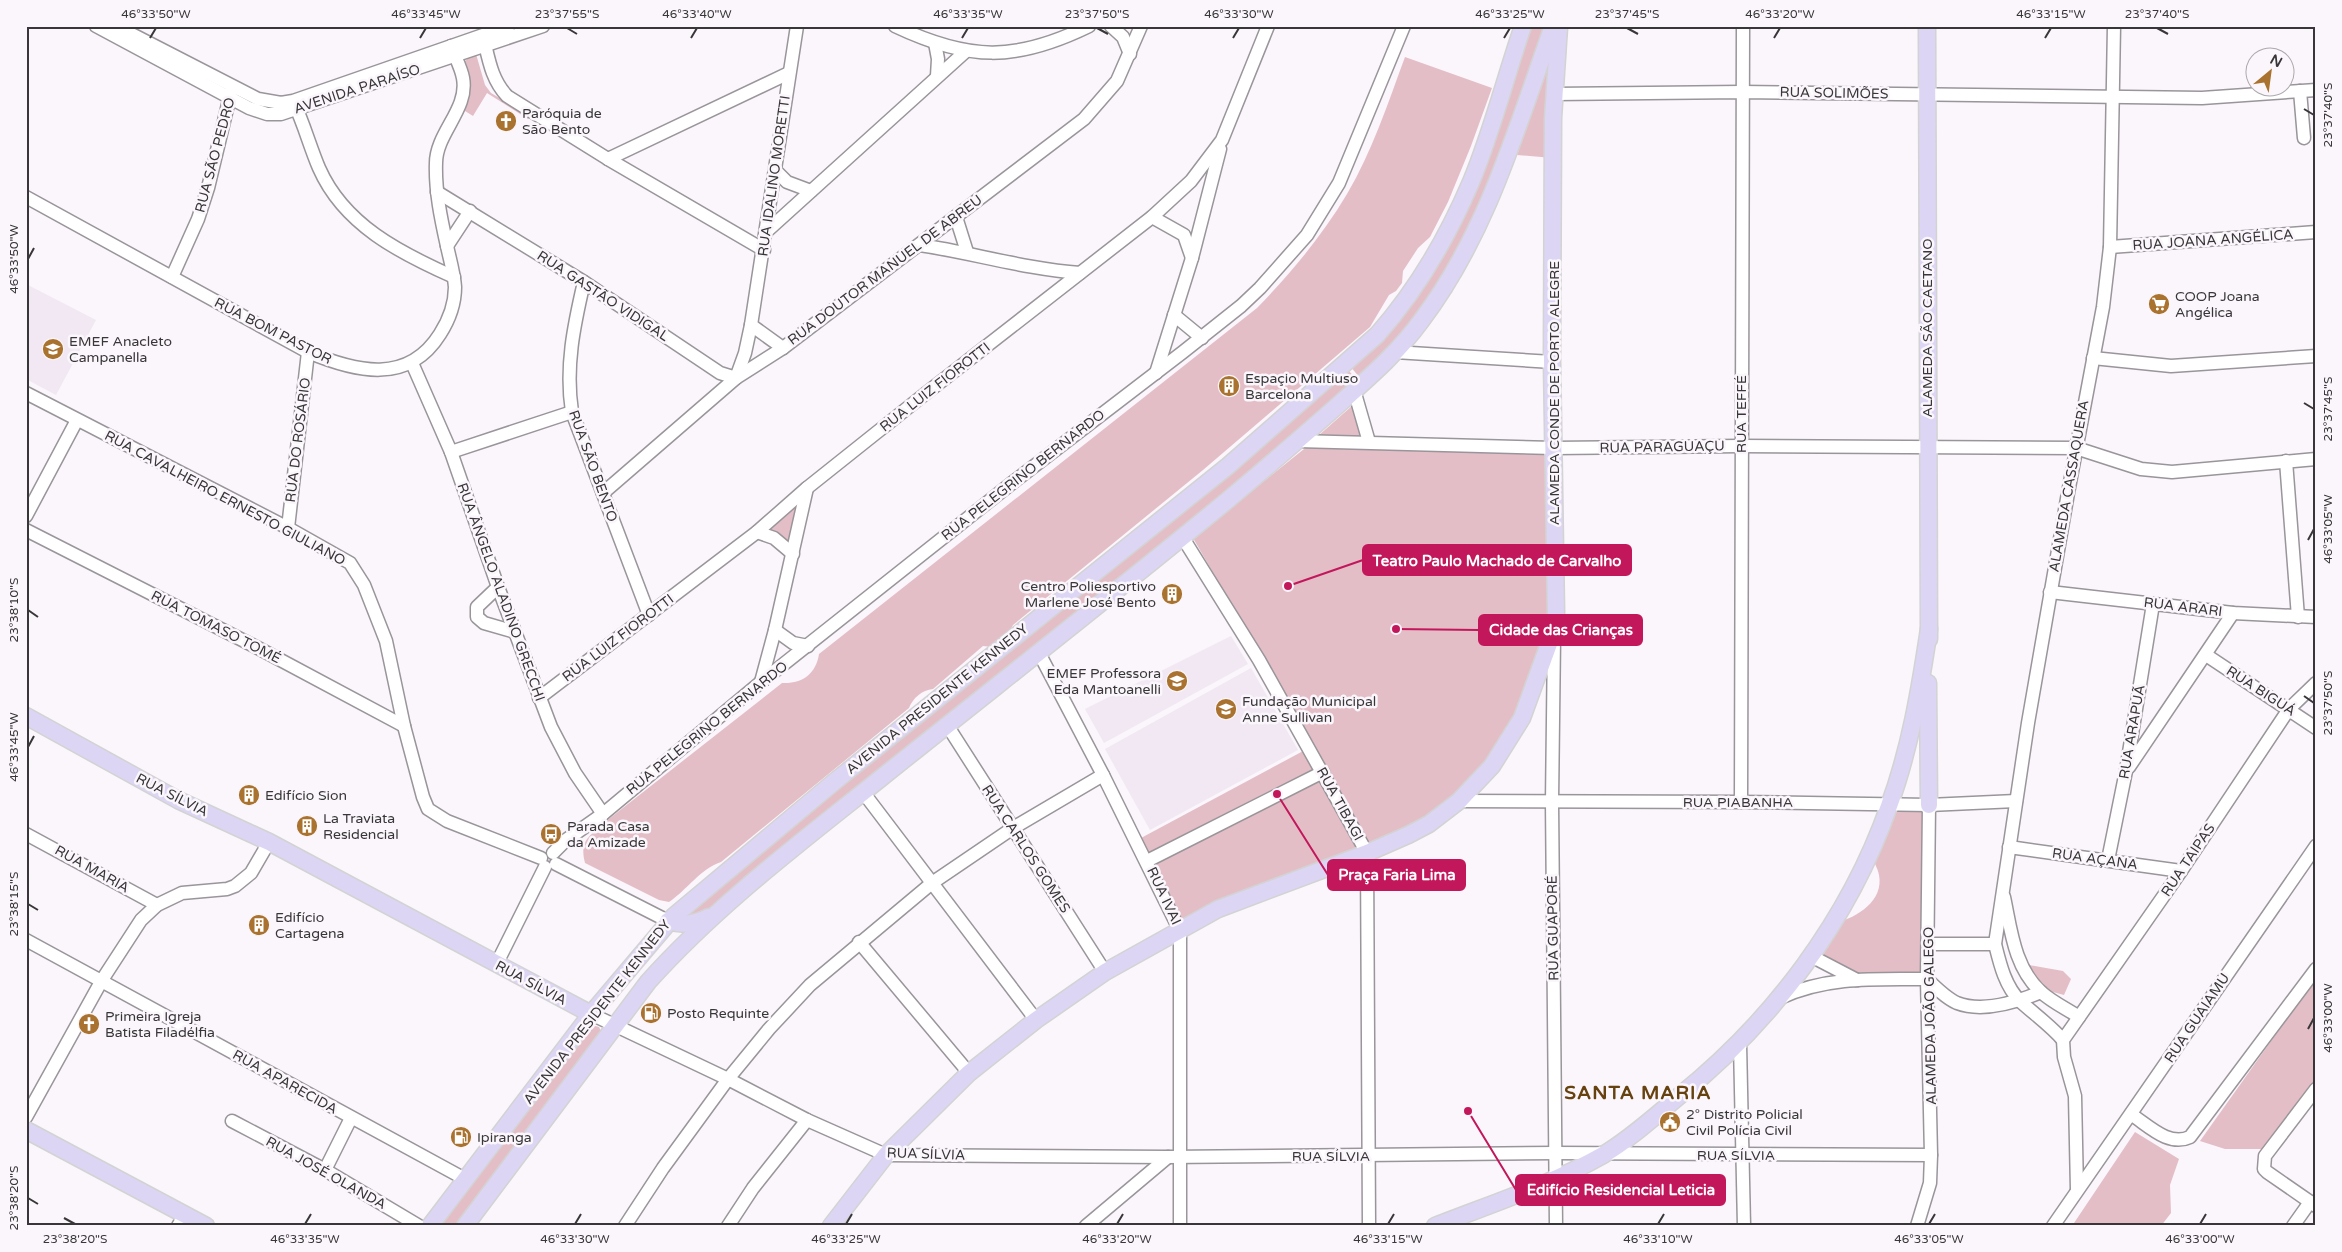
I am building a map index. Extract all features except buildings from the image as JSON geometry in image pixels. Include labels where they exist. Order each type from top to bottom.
[{"type":"main road","name":"AVENIDA PRESIDENTE KENNEDY","points":[[430,1226],[591,1014],[668,921],[834,782],[1228,466],[1339,369],[1391,319],[1438,248],[1471,182],[1503,93],[1523,26]]},
{"type":"main road","name":"AVENIDA PRESIDENTE KENNEDY","points":[[464,1226],[666,962],[718,913],[791,850],[1182,538],[1298,441],[1396,352],[1423,319],[1441,291],[1490,200],[1552,26]]},
{"type":"main road","name":"ALAMEDA CONDE DE PORTO ALEGRE","points":[[831,1226],[886,1155],[969,1073],[1036,1020],[1105,972],[1218,909],[1367,853],[1429,824],[1459,801],[1492,766],[1522,718],[1554,630],[1552,362],[1554,94],[1559,26]]},
{"type":"main road","name":"ALAMEDA SÃO CAETANO","points":[[1927,26],[1929,805]]},
{"type":"main road","points":[[1339,369],[1348,377],[1354,390]]},
{"type":"main road","points":[[1288,414],[1288,435],[1298,441]]},
{"type":"main road","name":"ALAMEDA SÃO CAETANO","points":[[1435,1226],[1556,1178],[1604,1154],[1689,1089],[1740,1044],[1778,999],[1811,956],[1852,890],[1890,804],[1915,713],[1929,629]]},
{"type":"main road","name":"RUA SÍLVIA","points":[[26,716],[178,800],[269,842],[591,1014]]},
{"type":"main road","points":[[668,921],[690,924],[718,913]]},
{"type":"main road","points":[[666,962],[674,945],[675,938],[674,928],[668,921]]},
{"type":"main road","points":[[591,1014],[618,1012],[629,1008]]},
{"type":"main road","points":[[26,1130],[182,1220],[206,1226]]},
{"type":"street","name":"AVENIDA PARAÍSO","points":[[96,26],[231,92],[268,102],[296,106],[453,51],[543,26]]},
{"type":"street","name":"AVENIDA PARAÍSO","points":[[116,26],[231,92]]},
{"type":"street","name":"AVENIDA PARAÍSO","points":[[484,41],[509,26]]},
{"type":"street","name":"RUA IDALINO MORETTI","points":[[736,378],[745,353],[764,250],[797,26]]},
{"type":"street","points":[[894,26],[935,43],[965,52],[982,54],[1031,48],[1057,42],[1089,26]]},
{"type":"street","points":[[1111,26],[1124,37],[1130,54]]},
{"type":"street","name":"RUA DOUTOR MANUEL DE ABREU","points":[[603,493],[736,378],[782,348],[1084,119],[1117,80],[1141,26]]},
{"type":"street","name":"RUA LUIZ FIOROTTI","points":[[539,698],[757,532],[807,488],[1152,218],[1191,181],[1222,140],[1268,26]]},
{"type":"street","name":"RUA PELEGRINO BERNARDO","points":[[496,964],[549,860],[566,840],[603,814],[762,682],[1012,482],[1202,338],[1260,288],[1307,236],[1326,207],[1339,183],[1404,26]]},
{"type":"street","name":"RUA TEFFÉ","points":[[1741,802],[1743,26]]},
{"type":"street","name":"ALAMEDA CASSAQUERA","points":[[1995,944],[2050,592],[2093,358],[2110,247],[2114,26]]},
{"type":"street","points":[[484,41],[492,74],[498,86],[507,96],[608,159],[764,250]]},
{"type":"street","points":[[935,43],[938,59],[937,76]]},
{"type":"street","points":[[412,363],[425,353],[446,324],[453,302],[454,277],[437,192],[436,162],[439,146],[464,92],[464,79],[453,51]]},
{"type":"street","points":[[767,231],[965,52]]},
{"type":"street","points":[[608,159],[789,73]]},
{"type":"street","name":"RUA SOLIMÕES","points":[[1554,94],[1742,92],[2202,98],[2316,90]]},
{"type":"street","points":[[2300,91],[2304,138]]},
{"type":"street","name":"RUA SÃO PEDRO","points":[[172,277],[198,219],[208,188],[231,92]]},
{"type":"street","points":[[296,106],[320,169],[331,189],[348,209],[383,241],[406,255],[454,277]]},
{"type":"street","points":[[1156,373],[1192,258],[1222,140]]},
{"type":"street","points":[[775,170],[788,182],[811,191]]},
{"type":"street","name":"RUA GASTÃO VIDIGAL","points":[[437,192],[584,282],[720,373],[736,378]]},
{"type":"street","name":"RUA BOM PASTOR","points":[[26,197],[308,352],[336,364],[372,370],[412,363]]},
{"type":"street","points":[[447,246],[470,211]]},
{"type":"street","points":[[956,217],[967,252]]},
{"type":"street","points":[[1152,218],[1184,235],[1192,258]]},
{"type":"street","name":"RUA JOANA ANGÉLICA","points":[[2110,247],[2316,232]]},
{"type":"street","points":[[920,245],[967,252],[1050,271],[1080,273]]},
{"type":"street","name":"RUA SÃO BENTO","points":[[584,282],[574,322],[570,350],[568,391],[572,412],[649,615]]},
{"type":"street","points":[[1174,316],[1202,338]]},
{"type":"street","points":[[751,325],[782,348]]},
{"type":"street","name":"RUA DO ROSÁRIO","points":[[288,528],[308,352]]},
{"type":"street","points":[[1396,352],[1552,362]]},
{"type":"street","points":[[2093,358],[2143,365],[2170,366],[2316,356]]},
{"type":"street","name":"RUA ÂNGELO ALADINO GRECCHI","points":[[412,363],[451,452],[539,698],[564,754],[589,796],[603,814]]},
{"type":"street","points":[[1354,390],[1369,442]]},
{"type":"street","name":"RUA CAVALHEIRO ERNESTO GIULIANO","points":[[26,393],[288,528],[342,558],[357,572],[376,611],[386,641],[404,726],[422,797],[428,809],[447,820],[549,860],[668,921]]},
{"type":"street","points":[[451,452],[572,412]]},
{"type":"street","points":[[26,516],[77,420]]},
{"type":"street","name":"RUA PARAGUAÇU","points":[[1298,441],[1554,448],[1741,446],[2076,448],[2141,470],[2155,472],[2316,460]]},
{"type":"street","points":[[2286,461],[2298,618]]},
{"type":"street","points":[[762,682],[776,630],[807,488]]},
{"type":"street","name":"RUA TOMASO TOMÉ","points":[[26,530],[258,648],[404,726]]},
{"type":"street","points":[[757,532],[774,538],[793,554]]},
{"type":"street","name":"RUA TIBAGI","points":[[1182,538],[1259,660],[1324,772],[1367,853],[1369,1226]]},
{"type":"street","points":[[498,587],[477,607],[477,617],[484,623],[515,632]]},
{"type":"street","name":"RUA ARARI","points":[[2050,592],[2233,613],[2298,618],[2316,617]]},
{"type":"street","name":"RUA ARAPUÃ","points":[[2108,860],[2126,771],[2153,604]]},
{"type":"street","points":[[2126,771],[2233,613]]},
{"type":"street","points":[[776,630],[793,642],[808,646]]},
{"type":"street","name":"RUA GUAPORÉ","points":[[1554,630],[1552,802],[1556,1226]]},
{"type":"street","name":"RUA IVAI","points":[[1039,653],[1104,775],[1180,931],[1174,1157],[1180,1226]]},
{"type":"street","name":"RUA BIGUÁ","points":[[2206,655],[2316,728]]},
{"type":"street","name":"RUA TAIPAS","points":[[2063,1040],[2181,871],[2289,709],[2302,699],[2316,683]]},
{"type":"street","name":"RUA CARLOS GOMES","points":[[947,725],[1105,972]]},
{"type":"street","points":[[1147,861],[1324,772]]},
{"type":"street","points":[[625,1226],[668,1161],[728,1079],[769,1029],[810,985],[859,942],[932,883],[1013,828],[1104,775]]},
{"type":"street","points":[[863,792],[1036,1020]]},
{"type":"street","name":"RUA PIABANHA","points":[[1459,801],[1929,805],[2016,801]]},
{"type":"street","name":"ALAMEDA JOÃO GALEGO","points":[[1917,1226],[1930,1182],[1931,1156],[1927,978],[1929,805]]},
{"type":"street","name":"RUA MARIA","points":[[26,834],[158,905]]},
{"type":"street","points":[[26,1117],[102,980],[133,930],[158,905],[182,893],[227,889],[235,886],[251,873],[269,842]]},
{"type":"street","name":"RUA GUAIAMU","points":[[2053,1226],[2132,1115],[2316,846]]},
{"type":"street","name":"RUA AÇANA","points":[[2009,847],[2181,871]]},
{"type":"street","points":[[2003,887],[2014,944],[2028,977],[2041,992],[2079,1017]]},
{"type":"street","name":"RUA APARECIDA","points":[[26,940],[465,1180]]},
{"type":"street","points":[[859,942],[969,1073]]},
{"type":"street","points":[[1928,944],[1995,944],[2004,974],[2018,999],[2063,1040],[2064,1056],[2075,1096],[2077,1190]]},
{"type":"street","points":[[1811,956],[1857,980]]},
{"type":"street","points":[[2132,1115],[2166,1138],[2183,1141],[2190,1137],[2316,969]]},
{"type":"street","points":[[1778,999],[1814,985],[1857,980],[1927,978],[1946,996],[1957,1003],[1970,1006],[1985,1006],[2041,992]]},
{"type":"street","name":"RUA SÍLVIA","points":[[591,1014],[616,1028],[728,1079],[807,1120],[886,1155],[1174,1157],[1556,1153],[1743,1156],[1931,1156]]},
{"type":"street","points":[[1740,1044],[1744,1226]]},
{"type":"street","points":[[2293,1226],[2313,1204],[2264,1169],[2265,1156],[2316,1089]]},
{"type":"street","points":[[324,1170],[351,1118]]},
{"type":"street","points":[[728,1226],[753,1188],[807,1120]]},
{"type":"street","name":"RUA JOSÉ OLANDA","points":[[232,1121],[324,1170],[419,1226]]},
{"type":"street","points":[[1086,1226],[1174,1157]]},
{"type":"shaded area","points":[[1530,26],[1549,26],[1488,198],[1439,281],[1396,345],[1360,378],[1350,366],[1426,275]]},
{"type":"shaded area","points":[[476,54],[485,85],[491,93],[533,118],[528,119],[487,93],[473,116],[465,111],[468,94],[464,62],[470,56]]},
{"type":"shaded area","points":[[1553,54],[1553,158],[1517,155]]},
{"type":"shaded area","points":[[1405,57],[1492,88],[1448,202],[1430,237],[1418,248],[1403,271],[1402,283],[1396,291],[1389,295],[1370,327],[1203,470],[1013,625],[1010,631],[992,647],[983,646],[933,689],[918,695],[909,708],[721,862],[713,865],[700,875],[669,902],[659,900],[585,863],[583,849],[587,839],[605,822],[782,683],[802,680],[815,667],[819,654],[1257,308],[1305,254],[1347,194],[1372,144]]},
{"type":"shaded area","name":"EMEF Anacleto Campanella","points":[[26,284],[96,320],[56,395],[26,379]]},
{"type":"shaded area","points":[[1349,371],[1358,381],[1318,419],[699,918],[691,919],[691,912],[769,843],[1294,418]]},
{"type":"shaded area","points":[[1353,405],[1365,438],[1318,436]]},
{"type":"shaded area","points":[[1309,445],[1546,455],[1549,612],[1541,647],[1516,723],[1451,804],[1372,848],[1193,538]]},
{"type":"shaded area","points":[[803,500],[791,546],[766,529]]},
{"type":"shaded area","name":"EMEF Professora Eda Mantoanelli","points":[[1231,636],[1248,664],[1104,743],[1085,709]]},
{"type":"shaded area","name":"Fundação Municipal Anne Sullivan","points":[[1251,668],[1298,750],[1150,830],[1105,749]]},
{"type":"shaded area","points":[[1305,750],[1365,852],[1183,922],[1141,838]]},
{"type":"shaded area","points":[[1893,807],[1925,808],[1922,975],[1860,977],[1815,955],[1836,923],[1860,912],[1873,900],[1877,893],[1879,875],[1871,856]]},
{"type":"shaded area","points":[[2029,965],[2063,971],[2071,979],[2064,995],[2042,989]]},
{"type":"shaded area","points":[[2316,978],[2316,1079],[2262,1149],[2225,1149],[2200,1141]]},
{"type":"shaded area","points":[[595,1026],[599,1027],[602,1033],[455,1226],[440,1226],[589,1029]]},
{"type":"shaded area","points":[[2135,1132],[2179,1159],[2170,1185],[2171,1213],[2161,1226],[2072,1226]]},
{"type":"place","name":"Paróquia de São Bento","points":[[506,121]]},
{"type":"place","name":"COOP Joana Angélica","points":[[2159,304]]},
{"type":"place","name":"EMEF Anacleto Campanella","points":[[53,349]]},
{"type":"place","name":"Espaçio Multiuso Barcelona","points":[[1229,386]]},
{"type":"place","name":"Teatro Paulo Machado de Carvalho","points":[[1288,586]]},
{"type":"place","name":"Centro Poliesportivo Marlene José Bento","points":[[1172,594]]},
{"type":"place","name":"Cidade das Crianças","points":[[1396,629]]},
{"type":"place","name":"EMEF Professora Eda Mantoanelli","points":[[1177,681]]},
{"type":"place","name":"Fundação Municipal Anne Sullivan","points":[[1226,709]]},
{"type":"place","name":"Praça Faria Lima","points":[[1277,794]]},
{"type":"place","name":"Edifício Sion","points":[[249,795]]},
{"type":"place","name":"La Traviata Residencial","points":[[307,826]]},
{"type":"place","name":"Parada Casa da Amizade","points":[[551,834]]},
{"type":"place","name":"Edifício Cartagena","points":[[259,925]]},
{"type":"place","name":"Posto Requinte","points":[[651,1013]]},
{"type":"place","name":"Primeira Igreja Batista Filadélfia","points":[[89,1024]]},
{"type":"place","name":"Edifício Residencial Leticia","points":[[1468,1111]]},
{"type":"place","name":"2° Distrito Policial Civil Polícia Civil","points":[[1670,1122]]},
{"type":"place","name":"Ipiranga","points":[[461,1137]]},
{"type":"district","name":"SANTA MARIA","points":[[1638,1093]]}]
